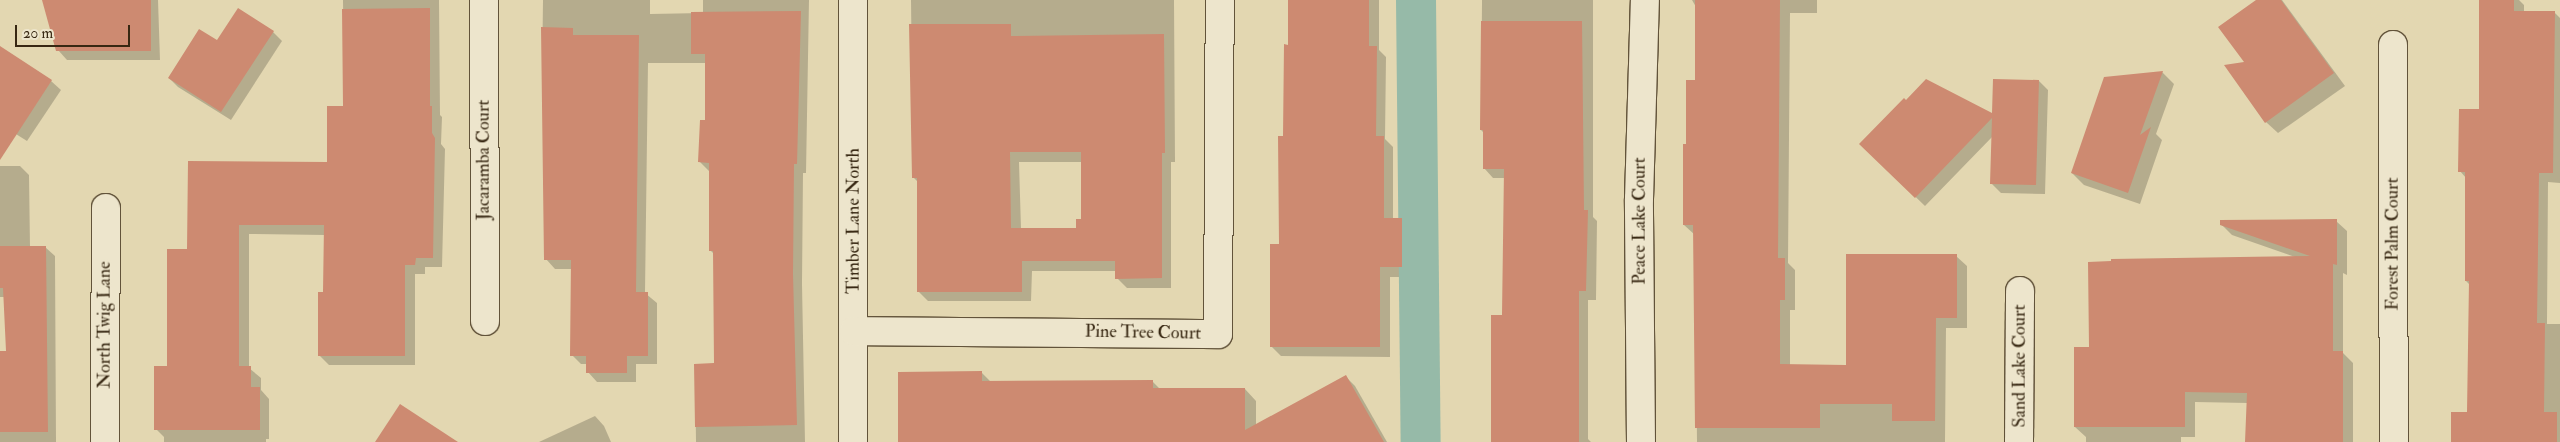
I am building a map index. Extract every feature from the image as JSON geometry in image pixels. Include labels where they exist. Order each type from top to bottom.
[{"type":"street","name":"Jacaramba Court","points":[[484,0],[485,321]]},
{"type":"street","name":"Timber Lane North","points":[[852,0],[853,442]]},
{"type":"street","name":"Pine Tree Court","points":[[854,330],[1218,334],[1220,0]]},
{"type":"street","name":"Peace Lake Court","points":[[1641,442],[1639,200],[1645,0]]},
{"type":"street","name":"Forest Palm Court","points":[[2393,45],[2394,442]]},
{"type":"street","name":"North Twig Lane","points":[[105,442],[106,208]]},
{"type":"street","name":"Sand Lake Court","points":[[2020,291],[2020,442]]},
{"type":"building","points":[[42,0],[151,0],[151,51],[56,51]]},
{"type":"building","points":[[1288,0],[1369,0],[1369,46],[1377,46],[1376,136],[1384,136],[1384,218],[1402,218],[1402,267],[1380,267],[1380,347],[1270,347],[1270,244],[1279,244],[1278,136],[1283,136],[1284,44],[1288,45]]},
{"type":"building","points":[[1695,0],[1780,0],[1778,258],[1785,258],[1785,300],[1780,300],[1780,364],[1846,365],[1846,254],[1957,254],[1957,318],[1936,318],[1935,421],[1892,421],[1892,404],[1820,404],[1820,428],[1695,428],[1693,225],[1683,225],[1683,144],[1686,144],[1686,80],[1695,80]]},
{"type":"building","points":[[2256,0],[2281,0],[2334,73],[2265,123],[2224,65],[2244,62],[2218,27]]},
{"type":"building","points":[[2479,0],[2514,0],[2514,11],[2555,11],[2553,173],[2539,173],[2537,323],[2545,323],[2544,412],[2557,412],[2557,442],[2451,442],[2451,412],[2467,412],[2469,281],[2465,281],[2465,172],[2458,172],[2459,109],[2479,109]]},
{"type":"building","points":[[238,8],[274,31],[221,112],[168,78],[199,29],[217,40]]},
{"type":"building","points":[[430,8],[430,106],[432,106],[432,133],[435,138],[433,258],[416,258],[415,265],[405,265],[405,356],[318,356],[318,292],[323,292],[324,225],[239,225],[239,366],[251,366],[251,387],[260,387],[260,430],[154,430],[154,366],[167,366],[167,249],[187,249],[188,161],[327,162],[327,106],[343,106],[342,9]]},
{"type":"building","points":[[801,11],[797,164],[794,164],[793,274],[797,425],[695,427],[694,364],[714,363],[713,251],[709,251],[709,163],[698,162],[700,120],[705,120],[705,54],[691,54],[691,12]]},
{"type":"building","points":[[1481,21],[1582,21],[1584,210],[1588,210],[1586,291],[1579,291],[1579,442],[1491,442],[1491,315],[1502,315],[1504,169],[1483,169],[1483,130],[1480,130]]},
{"type":"building","points":[[909,24],[1011,24],[1011,36],[1164,34],[1165,153],[1162,153],[1162,278],[1115,279],[1115,261],[1022,261],[1022,292],[917,292],[917,178],[912,178]],"holes":[[[1010,152],[1081,152],[1081,219],[1076,219],[1076,228],[1011,228]]]},
{"type":"building","points":[[541,27],[573,28],[573,35],[639,35],[636,292],[648,292],[648,356],[627,356],[627,373],[586,373],[586,356],[570,356],[571,260],[544,260]]},
{"type":"building","points":[[0,46],[52,80],[0,160]]},
{"type":"building","points":[[2163,71],[2140,135],[2151,127],[2128,193],[2071,173],[2104,77]]},
{"type":"building","points":[[1926,79],[1992,113],[1993,79],[2039,80],[2036,185],[1990,184],[1992,118],[1915,198],[1859,144],[1904,98],[1906,100]]},
{"type":"building","points":[[2337,219],[2337,265],[2333,264],[2333,351],[2343,351],[2343,442],[2245,442],[2247,393],[2185,392],[2185,427],[2074,427],[2074,347],[2089,347],[2088,262],[2111,261],[2111,259],[2310,256],[2220,225],[2220,220]]},
{"type":"building","points":[[0,246],[46,246],[48,432],[0,432],[0,351],[6,351],[3,288],[0,288]]},
{"type":"building","points":[[982,371],[982,381],[1153,380],[1153,388],[1245,388],[1245,430],[1346,375],[1384,442],[898,442],[898,372]]},
{"type":"building","points":[[400,404],[458,442],[375,442]]},
{"type":"waterway","points":[[1416,0],[1421,442]]}]
